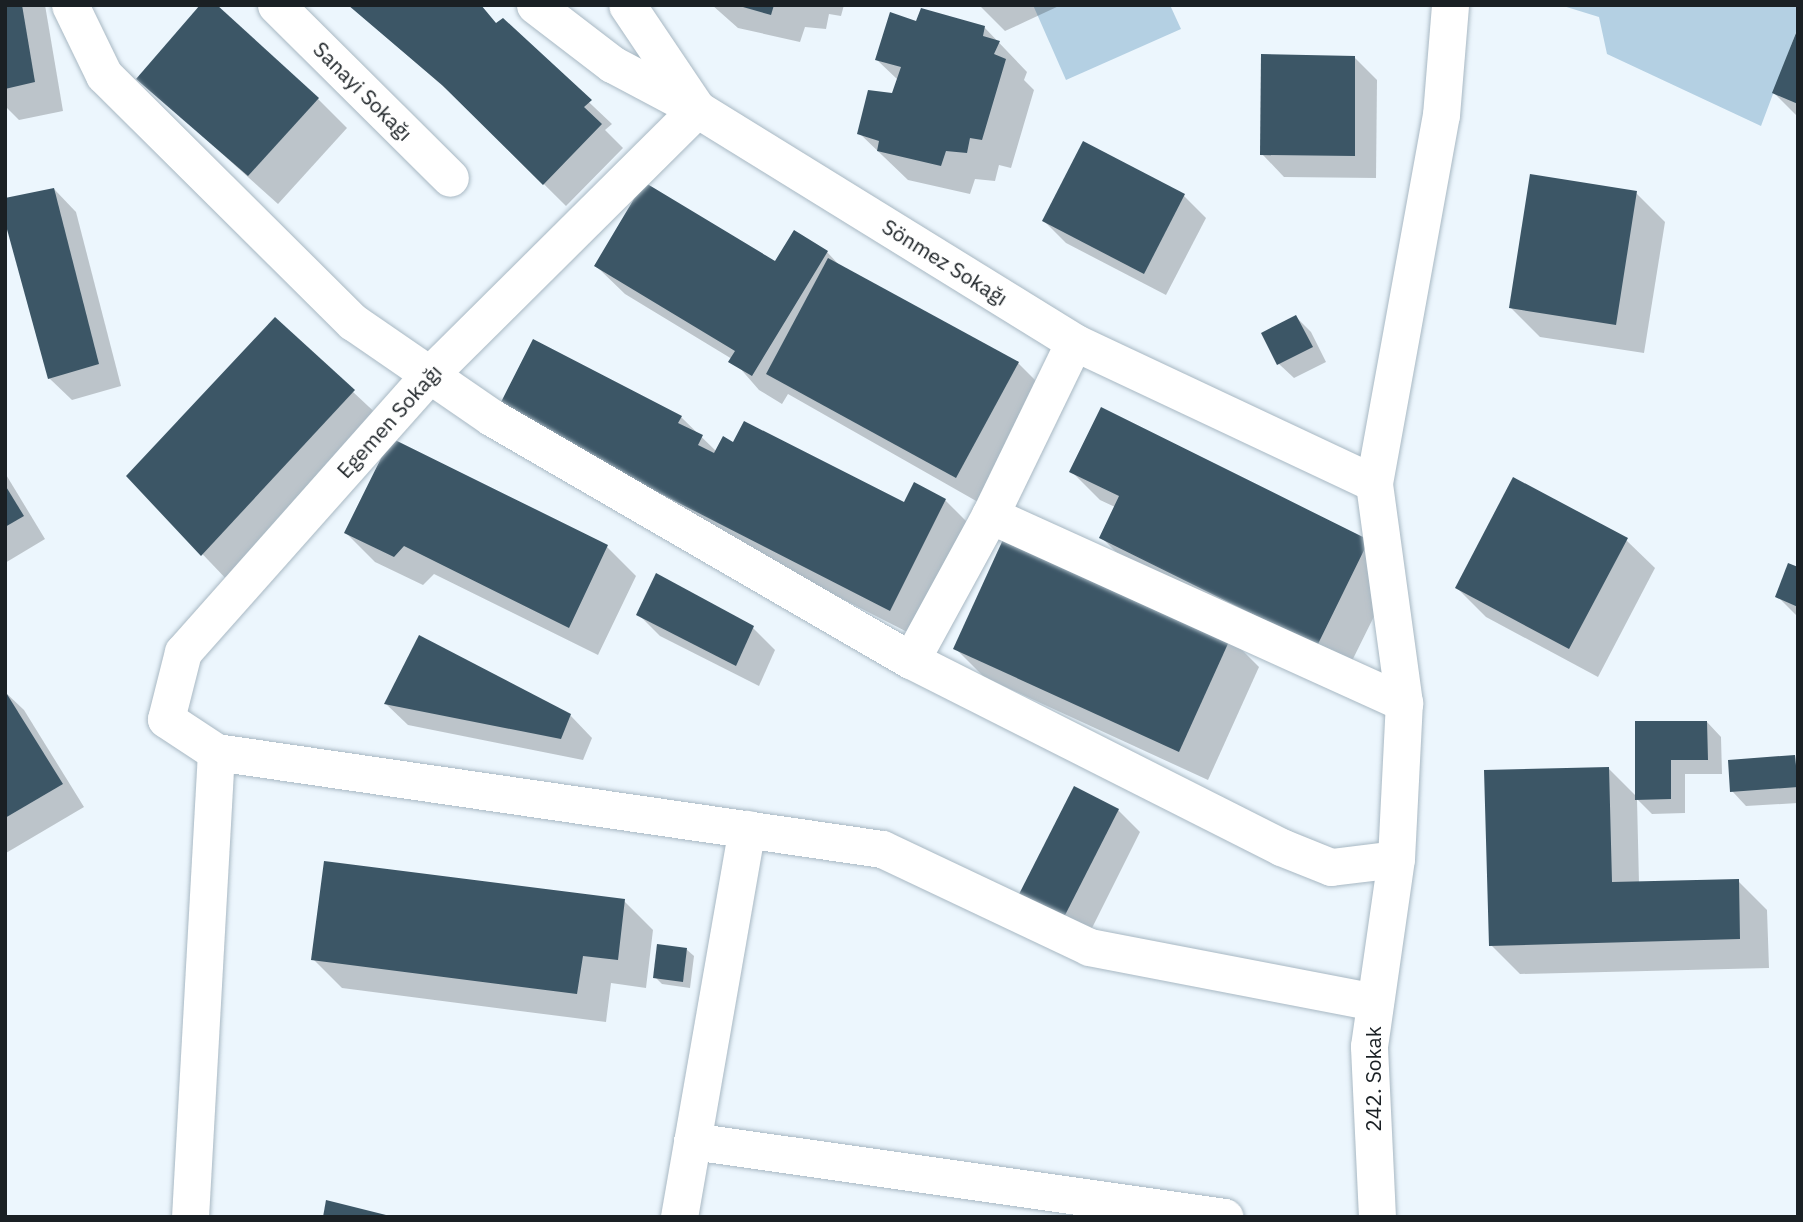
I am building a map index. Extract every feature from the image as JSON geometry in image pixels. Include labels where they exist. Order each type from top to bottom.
[{"type":"street","points":[[70,5],[104,75],[353,322],[491,417],[911,660],[1281,847],[1331,867],[1396,859]]},
{"type":"street","name":"Sanayi Sokağı","points":[[276,5],[450,177]]},
{"type":"street","name":"Sönmez Sokağı","points":[[535,5],[612,64],[697,109],[1074,342],[1374,483]]},
{"type":"street","points":[[627,5],[697,109]]},
{"type":"street","name":"242. Sokak","points":[[1377,1217],[1369,1046],[1396,859],[1404,703],[1374,483],[1441,115],[1450,5]]},
{"type":"street","name":"Egemen Sokağı","points":[[216,752],[166,719],[183,652],[429,375],[697,109]]},
{"type":"street","points":[[911,660],[990,515],[1074,342]]},
{"type":"street","points":[[990,515],[1404,703]]},
{"type":"street","points":[[190,1217],[216,752],[882,849],[1090,947],[1376,1002]]},
{"type":"street","points":[[679,1217],[747,829]]},
{"type":"street","points":[[692,1142],[1225,1217]]},
{"type":"shaded area","points":[[1033,5],[1170,5],[1181,29],[1066,80]]},
{"type":"shaded area","points":[[1560,5],[1798,5],[1798,27],[1761,126],[1607,54],[1599,17]]},
{"type":"building","points":[[5,5],[22,5],[35,82],[5,89]]},
{"type":"building","points":[[200,5],[217,5],[319,98],[248,176],[136,79]]},
{"type":"building","points":[[348,5],[481,5],[496,23],[503,18],[592,100],[584,107],[602,124],[543,185],[442,85]]},
{"type":"building","points":[[736,5],[774,5],[771,15]]},
{"type":"building","points":[[921,8],[985,26],[983,36],[1000,41],[994,54],[1006,59],[982,140],[970,138],[967,153],[946,151],[941,166],[877,151],[879,141],[857,134],[868,90],[892,93],[901,67],[875,60],[890,12],[916,21]]},
{"type":"building","points":[[1798,28],[1798,104],[1772,93]]},
{"type":"building","points":[[1261,54],[1355,56],[1355,156],[1260,155]]},
{"type":"building","points":[[1083,141],[1185,194],[1144,274],[1042,221]]},
{"type":"building","points":[[1530,174],[1637,191],[1616,325],[1509,308]]},
{"type":"building","points":[[644,182],[775,261],[794,230],[828,251],[752,376],[728,362],[735,351],[594,266]]},
{"type":"building","points":[[54,188],[99,364],[48,379],[5,222],[5,198]]},
{"type":"building","points":[[828,258],[1019,362],[956,478],[766,374]]},
{"type":"building","points":[[1296,315],[1313,347],[1277,365],[1261,333]]},
{"type":"building","points":[[275,317],[355,390],[201,556],[126,476]]},
{"type":"building","points":[[533,339],[682,416],[678,423],[703,435],[698,445],[714,453],[723,436],[733,442],[744,421],[904,502],[914,482],[946,499],[890,611],[497,410]]},
{"type":"building","points":[[1101,407],[1369,540],[1317,646],[1099,538],[1119,496],[1069,472]]},
{"type":"building","points":[[391,438],[608,545],[569,628],[404,546],[394,557],[344,533]]},
{"type":"building","points":[[1513,477],[1628,538],[1569,649],[1455,588]]},
{"type":"building","points":[[5,485],[24,516],[5,527]]},
{"type":"building","points":[[1006,533],[1231,637],[1179,752],[953,649]]},
{"type":"building","points":[[1788,563],[1798,567],[1798,607],[1775,597]]},
{"type":"building","points":[[656,573],[754,626],[736,666],[636,615]]},
{"type":"building","points":[[419,635],[571,714],[561,739],[384,704]]},
{"type":"building","points":[[5,691],[63,784],[5,818]]},
{"type":"building","points":[[1635,721],[1707,721],[1708,760],[1671,760],[1671,799],[1635,800]]},
{"type":"building","points":[[1795,755],[1798,787],[1730,792],[1728,760]]},
{"type":"building","points":[[1609,767],[1612,882],[1739,879],[1740,939],[1489,946],[1484,770]]},
{"type":"building","points":[[1074,786],[1119,809],[1060,925],[1015,902]]},
{"type":"building","points":[[324,861],[625,899],[618,960],[583,956],[577,994],[311,960]]},
{"type":"building","points":[[657,944],[687,948],[683,982],[653,978]]},
{"type":"building","points":[[326,1200],[390,1216],[390,1217],[323,1217]]}]
